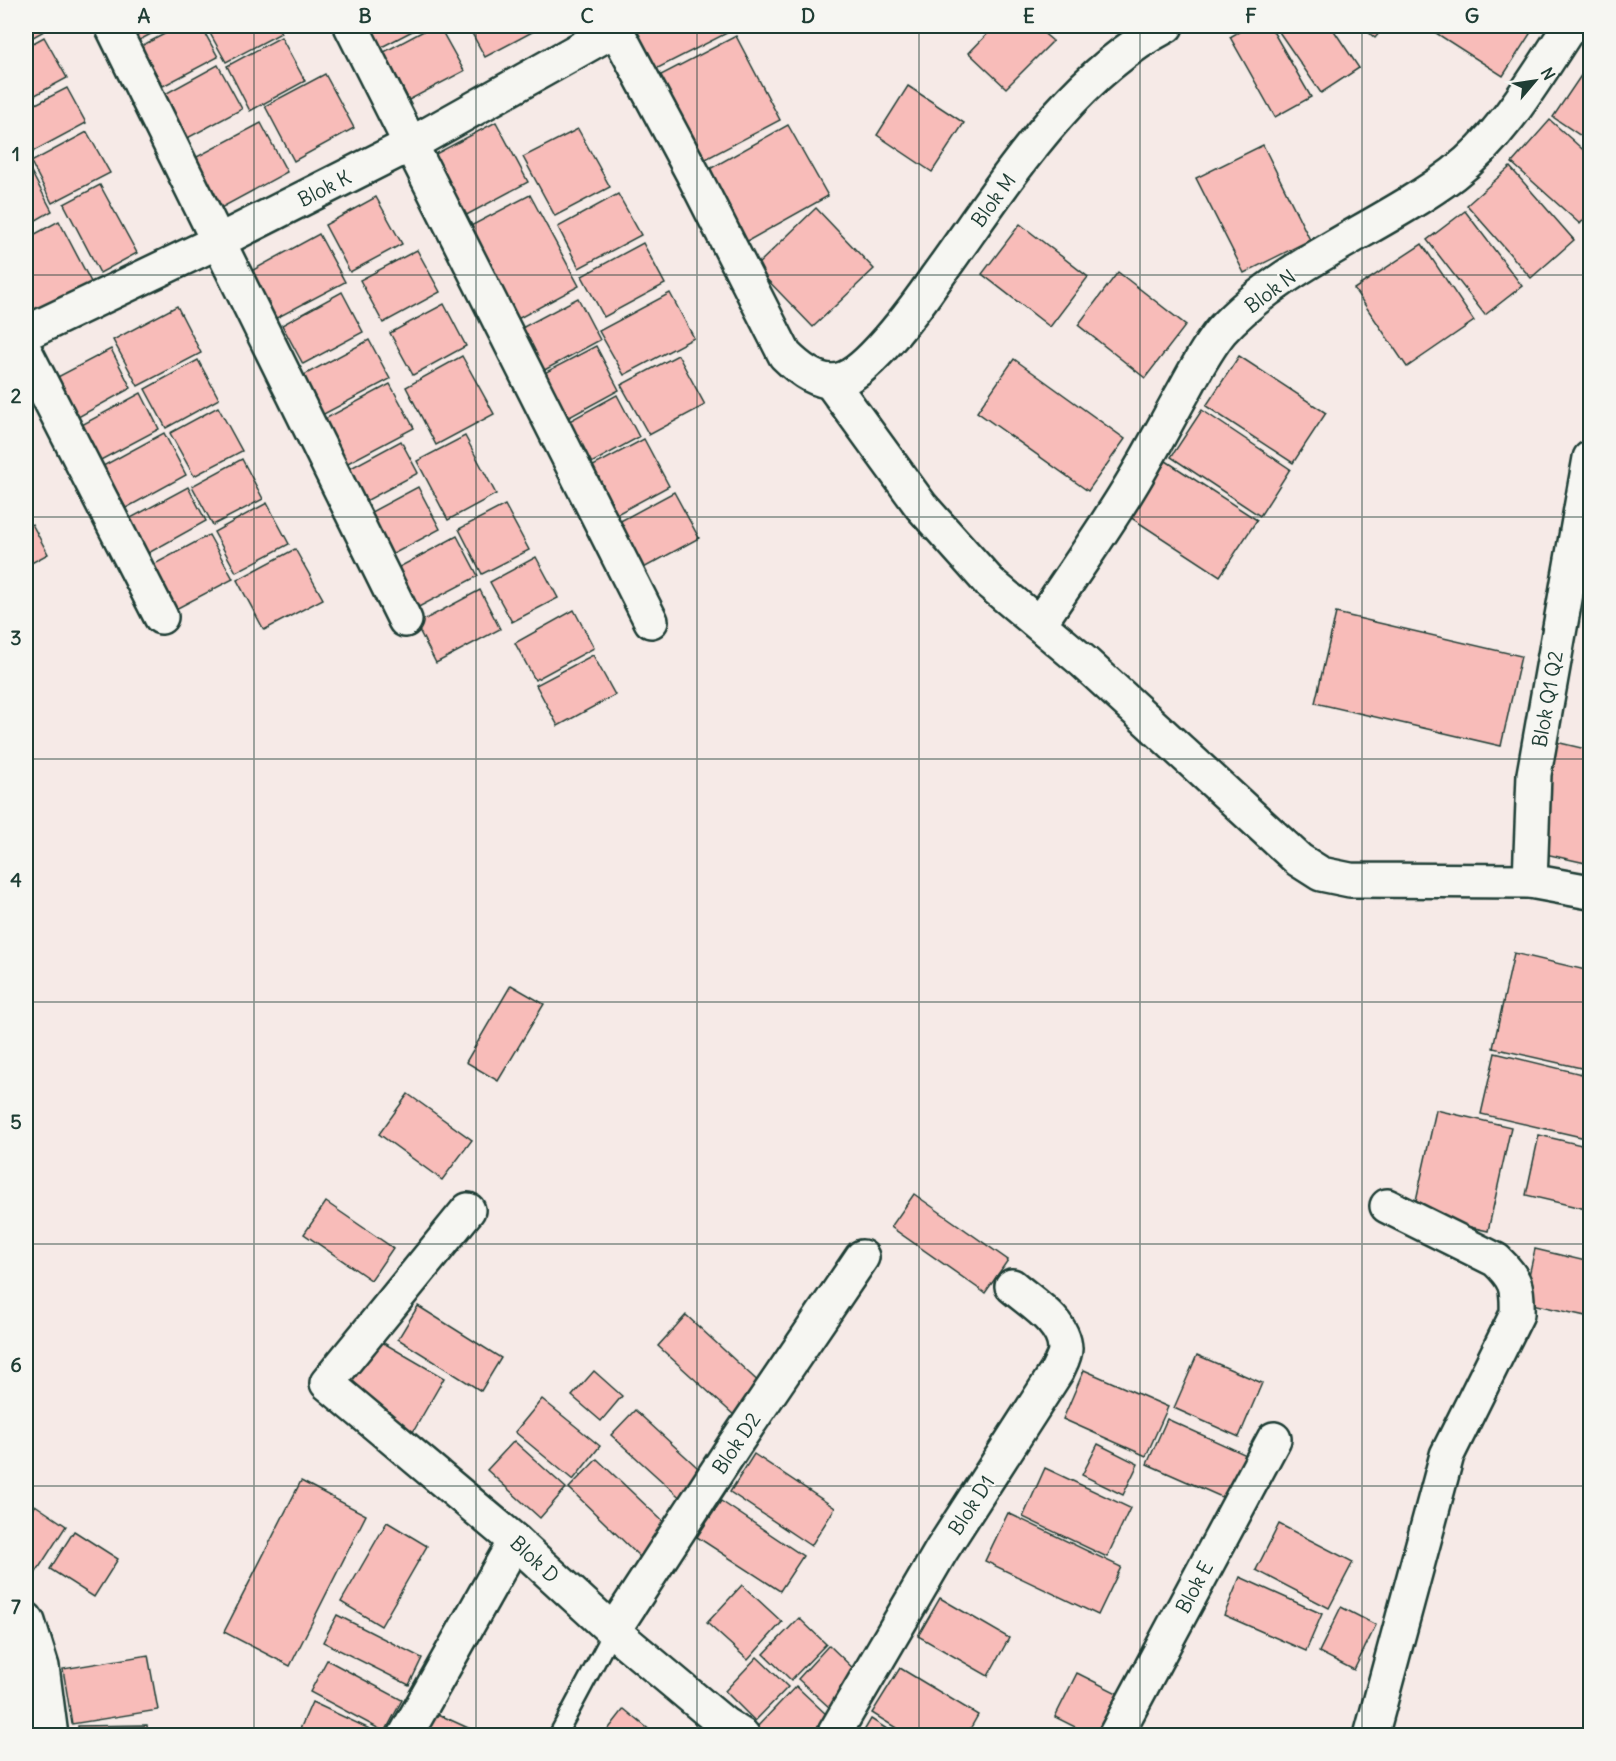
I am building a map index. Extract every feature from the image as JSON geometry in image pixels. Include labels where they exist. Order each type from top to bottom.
[{"type":"street","points":[[112,26],[405,620]]},
{"type":"street","points":[[351,26],[651,621]]},
{"type":"street","name":"Blok M","points":[[830,381],[845,378],[865,363],[913,311],[1013,172],[1085,86],[1127,51],[1166,26]]},
{"type":"street","name":"Blok N","points":[[1040,623],[1133,482],[1200,363],[1221,332],[1251,304],[1293,273],[1453,174],[1485,145],[1570,26]]},
{"type":"street","points":[[615,27],[692,171],[785,356],[798,368],[819,379],[830,381],[921,507],[990,583],[1040,623],[1299,860],[1321,874],[1350,880],[1530,881],[1590,892]]},
{"type":"street","name":"Blok K","points":[[26,333],[219,241],[411,144],[615,27]]},
{"type":"street","points":[[26,353],[160,617]]},
{"type":"street","name":"Blok Q1 Q2","points":[[1530,881],[1534,774],[1590,458]]},
{"type":"street","points":[[1371,1736],[1446,1455],[1517,1314],[1518,1291],[1511,1274],[1496,1260],[1387,1206]]},
{"type":"street","name":"Blok D","points":[[468,1210],[327,1383],[515,1541],[612,1631],[724,1724],[743,1736]]},
{"type":"street","name":"Blok D2","points":[[612,1631],[862,1257]]},
{"type":"street","name":"Blok D1","points":[[833,1736],[941,1551],[1058,1371],[1065,1351],[1062,1332],[1012,1286]]},
{"type":"street","name":"Blok E","points":[[1115,1736],[1274,1439]]},
{"type":"street","points":[[405,1736],[515,1541]]},
{"type":"street","points":[[26,1619],[42,1667],[51,1736]]},
{"type":"lane","points":[[557,1736],[612,1631]]},
{"type":"building","points":[[26,26],[41,26],[44,31],[26,41]]},
{"type":"building","points":[[122,26],[166,26],[132,44]]},
{"type":"building","points":[[180,26],[201,26],[218,57],[163,86],[141,46]]},
{"type":"building","points":[[206,26],[277,26],[281,33],[226,62]]},
{"type":"building","points":[[360,26],[422,26],[374,51]]},
{"type":"building","points":[[433,26],[439,26],[464,71],[409,100],[384,52]]},
{"type":"building","points":[[468,26],[533,26],[536,30],[485,57]]},
{"type":"building","points":[[625,26],[726,26],[729,32],[648,73]]},
{"type":"building","points":[[995,26],[1035,26],[1053,41],[1006,88],[969,53]]},
{"type":"building","points":[[1249,26],[1270,26],[1311,97],[1275,117],[1230,37]]},
{"type":"building","points":[[1275,26],[1331,26],[1359,68],[1321,93]]},
{"type":"building","points":[[1361,26],[1385,26],[1375,38]]},
{"type":"building","points":[[1425,26],[1535,26],[1503,76]]},
{"type":"building","points":[[736,36],[780,120],[702,161],[659,76]]},
{"type":"building","points":[[44,37],[67,78],[26,100],[26,47]]},
{"type":"building","points":[[281,37],[305,81],[250,111],[227,66]]},
{"type":"building","points":[[218,65],[242,109],[180,142],[156,99]]},
{"type":"building","points":[[1584,71],[1590,75],[1590,142],[1553,117]]},
{"type":"building","points":[[325,74],[354,128],[294,161],[265,106]]},
{"type":"building","points":[[908,86],[964,123],[932,172],[877,135]]},
{"type":"building","points":[[67,88],[86,123],[30,153],[26,145],[26,109]]},
{"type":"building","points":[[1550,120],[1590,156],[1590,212],[1580,224],[1512,163]]},
{"type":"building","points":[[496,122],[528,182],[461,218],[428,158]]},
{"type":"building","points":[[261,123],[287,172],[219,209],[193,159]]},
{"type":"building","points":[[788,125],[828,196],[746,242],[706,171]]},
{"type":"building","points":[[578,129],[610,187],[555,216],[523,157]]},
{"type":"building","points":[[87,132],[110,173],[52,203],[31,162]]},
{"type":"building","points":[[1263,145],[1310,240],[1244,273],[1196,178]]},
{"type":"building","points":[[26,162],[52,211],[26,226]]},
{"type":"building","points":[[1510,167],[1574,240],[1531,278],[1467,205]]},
{"type":"building","points":[[100,185],[137,253],[100,273],[64,204]]},
{"type":"building","points":[[618,194],[641,235],[579,268],[558,227]]},
{"type":"building","points":[[530,195],[579,286],[512,322],[463,230]]},
{"type":"building","points":[[376,197],[402,244],[350,272],[325,225]]},
{"type":"building","points":[[816,208],[874,269],[813,327],[755,267]]},
{"type":"building","points":[[1465,211],[1522,286],[1485,315],[1427,240]]},
{"type":"building","points":[[59,221],[92,284],[33,315],[26,302],[26,239]]},
{"type":"building","points":[[1020,224],[1088,277],[1050,327],[982,274]]},
{"type":"building","points":[[319,234],[345,282],[269,322],[244,275]]},
{"type":"building","points":[[643,243],[665,284],[604,317],[582,276]]},
{"type":"building","points":[[1422,244],[1474,321],[1407,367],[1354,289]]},
{"type":"building","points":[[417,250],[440,292],[383,323],[360,280]]},
{"type":"building","points":[[1118,272],[1186,325],[1145,378],[1078,325]]},
{"type":"building","points":[[342,292],[363,332],[303,364],[282,325]]},
{"type":"building","points":[[670,293],[694,338],[624,375],[599,331]]},
{"type":"building","points":[[578,298],[600,340],[539,373],[516,331]]},
{"type":"building","points":[[444,304],[466,346],[413,375],[390,333]]},
{"type":"building","points":[[177,306],[201,353],[138,386],[113,340]]},
{"type":"building","points":[[369,340],[390,379],[322,415],[302,376]]},
{"type":"building","points":[[596,346],[619,390],[555,425],[531,380]]},
{"type":"building","points":[[111,349],[131,388],[71,421],[50,381]]},
{"type":"building","points":[[678,355],[705,405],[649,435],[621,385]]},
{"type":"building","points":[[462,356],[494,414],[436,445],[406,387]]},
{"type":"building","points":[[1239,356],[1326,413],[1293,463],[1206,406]]},
{"type":"building","points":[[1014,359],[1125,439],[1088,491],[977,412]]},
{"type":"building","points":[[198,360],[219,399],[166,428],[145,389]]},
{"type":"building","points":[[390,384],[414,428],[346,464],[323,420]]},
{"type":"building","points":[[141,393],[159,429],[97,462],[78,427]]},
{"type":"building","points":[[617,395],[639,437],[584,467],[562,425]]},
{"type":"building","points":[[218,407],[242,451],[194,476],[170,433]]},
{"type":"building","points":[[1202,410],[1290,469],[1260,516],[1171,457]]},
{"type":"building","points":[[164,433],[186,475],[126,508],[103,466]]},
{"type":"building","points":[[465,436],[496,494],[448,520],[417,461]]},
{"type":"building","points":[[644,439],[669,486],[604,521],[578,474]]},
{"type":"building","points":[[401,441],[418,473],[353,508],[336,476]]},
{"type":"building","points":[[242,459],[263,499],[213,525],[192,486]]},
{"type":"building","points":[[1166,461],[1257,520],[1220,576],[1130,517]]},
{"type":"building","points":[[188,487],[206,521],[145,555],[127,520]]},
{"type":"building","points":[[418,487],[440,529],[382,560],[360,518]]},
{"type":"building","points":[[674,492],[699,538],[640,570],[615,524]]},
{"type":"building","points":[[267,503],[289,544],[236,572],[214,532]]},
{"type":"building","points":[[505,505],[529,550],[482,574],[459,529]]},
{"type":"building","points":[[32,524],[48,554],[26,566],[26,528]]},
{"type":"building","points":[[209,535],[233,579],[172,611],[149,567]]},
{"type":"building","points":[[457,536],[478,576],[411,611],[390,572]]},
{"type":"building","points":[[295,549],[323,599],[264,630],[237,580]]},
{"type":"building","points":[[536,557],[558,598],[512,622],[490,582]]},
{"type":"building","points":[[480,590],[500,629],[436,663],[416,624]]},
{"type":"building","points":[[574,610],[594,648],[535,680],[515,643]]},
{"type":"building","points":[[1336,613],[1521,656],[1501,746],[1315,703]]},
{"type":"building","points":[[593,655],[615,695],[558,726],[536,685]]},
{"type":"building","points":[[1556,742],[1590,750],[1590,864],[1532,851]]},
{"type":"building","points":[[1514,953],[1590,971],[1590,1070],[1493,1048]]},
{"type":"building","points":[[511,985],[544,1004],[498,1081],[466,1062]]},
{"type":"building","points":[[1495,1053],[1590,1076],[1590,1139],[1481,1114]]},
{"type":"building","points":[[408,1094],[472,1140],[442,1180],[379,1134]]},
{"type":"building","points":[[1436,1110],[1511,1127],[1488,1231],[1413,1214]]},
{"type":"building","points":[[1539,1135],[1590,1147],[1590,1210],[1526,1195]]},
{"type":"building","points":[[914,1194],[1008,1260],[985,1293],[891,1227]]},
{"type":"building","points":[[326,1202],[393,1248],[371,1280],[304,1234]]},
{"type":"building","points":[[1535,1249],[1590,1262],[1590,1317],[1523,1302]]},
{"type":"building","points":[[418,1306],[501,1358],[481,1391],[398,1339]]},
{"type":"building","points":[[686,1315],[763,1386],[735,1416],[658,1346]]},
{"type":"building","points":[[375,1338],[444,1378],[413,1432],[344,1390]]},
{"type":"building","points":[[1197,1355],[1262,1383],[1239,1437],[1174,1408]]},
{"type":"building","points":[[1084,1370],[1168,1407],[1146,1456],[1063,1419]]},
{"type":"building","points":[[594,1371],[622,1396],[601,1421],[572,1396]]},
{"type":"building","points":[[542,1399],[600,1446],[573,1480],[515,1432]]},
{"type":"building","points":[[635,1410],[709,1478],[686,1503],[611,1435]]},
{"type":"building","points":[[1167,1419],[1253,1458],[1233,1502],[1147,1464]]},
{"type":"building","points":[[514,1441],[566,1488],[540,1518],[487,1470]]},
{"type":"building","points":[[1098,1444],[1138,1464],[1123,1495],[1082,1475]]},
{"type":"building","points":[[754,1454],[835,1508],[811,1546],[730,1492]]},
{"type":"building","points":[[597,1459],[673,1531],[644,1561],[569,1488]]},
{"type":"building","points":[[1045,1468],[1130,1508],[1107,1557],[1023,1517]]},
{"type":"building","points":[[301,1481],[366,1515],[290,1666],[224,1632]]},
{"type":"building","points":[[721,1501],[803,1556],[780,1591],[697,1537]]},
{"type":"building","points":[[35,1505],[66,1526],[33,1577],[26,1572],[26,1519]]},
{"type":"building","points":[[1008,1513],[1121,1567],[1098,1615],[985,1561]]},
{"type":"building","points":[[387,1522],[427,1546],[381,1626],[341,1602]]},
{"type":"building","points":[[1279,1524],[1353,1562],[1329,1608],[1256,1570]]},
{"type":"building","points":[[74,1531],[118,1559],[94,1597],[50,1569]]},
{"type":"building","points":[[1240,1577],[1322,1614],[1306,1651],[1224,1615]]},
{"type":"building","points":[[742,1585],[782,1622],[748,1660],[707,1623]]},
{"type":"building","points":[[940,1598],[1009,1638],[988,1676],[918,1636]]},
{"type":"building","points":[[1341,1607],[1376,1625],[1354,1670],[1319,1652]]},
{"type":"building","points":[[337,1615],[422,1658],[409,1685],[323,1642]]},
{"type":"building","points":[[799,1618],[826,1644],[791,1680],[764,1654]]},
{"type":"building","points":[[829,1645],[861,1676],[830,1708],[798,1679]]},
{"type":"building","points":[[148,1655],[158,1710],[72,1724],[63,1669]]},
{"type":"building","points":[[757,1657],[788,1687],[755,1721],[725,1691]]},
{"type":"building","points":[[327,1660],[402,1700],[385,1732],[310,1692]]},
{"type":"building","points":[[900,1668],[978,1715],[966,1736],[909,1736],[872,1713]]},
{"type":"building","points":[[1077,1673],[1123,1696],[1104,1736],[1093,1736],[1055,1717]]},
{"type":"building","points":[[796,1686],[828,1716],[809,1736],[764,1736],[756,1728]]},
{"type":"building","points":[[312,1702],[372,1730],[369,1736],[297,1736]]},
{"type":"building","points":[[624,1709],[657,1736],[603,1736]]},
{"type":"building","points":[[433,1712],[486,1736],[422,1736]]},
{"type":"building","points":[[871,1719],[898,1736],[861,1736]]},
{"type":"building","points":[[147,1725],[148,1736],[78,1736],[78,1726]]}]
